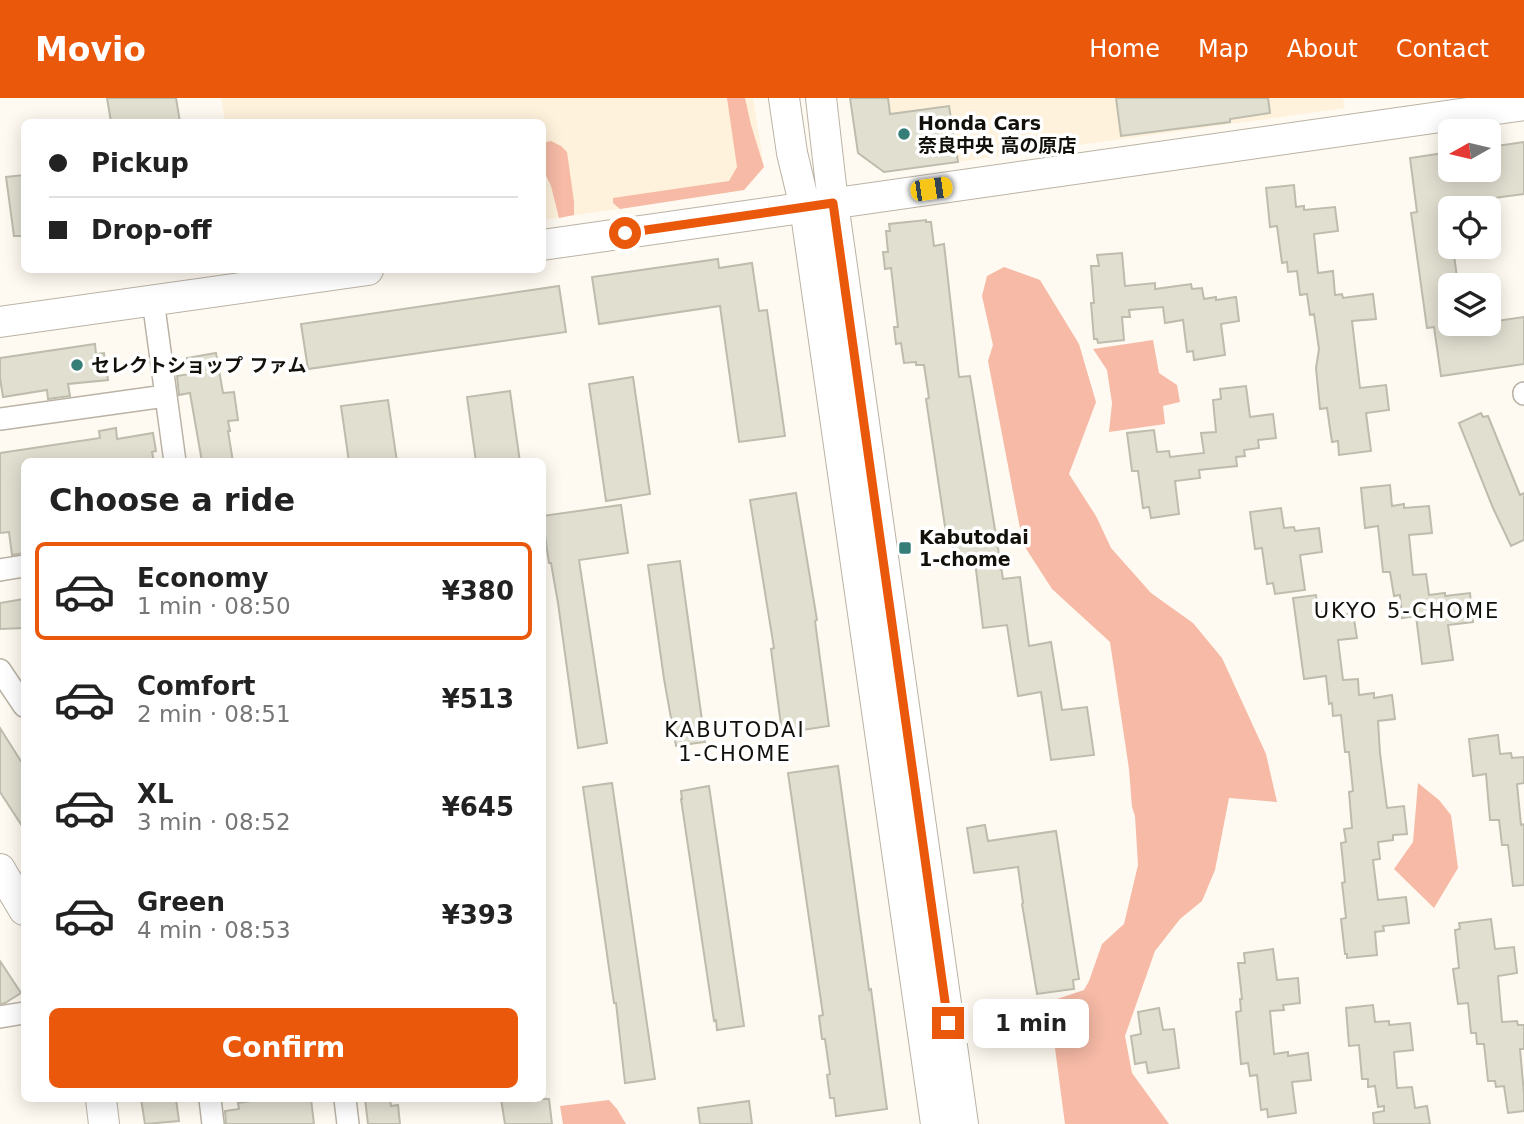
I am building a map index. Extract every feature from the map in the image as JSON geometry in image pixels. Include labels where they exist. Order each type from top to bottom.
[{"type":"street","points":[[784,98],[792,153],[819,205],[963,1124]]},
{"type":"street","points":[[821,98],[819,205],[936,1124]]},
{"type":"street","points":[[546,244],[1524,104]]},
{"type":"street","points":[[0,321],[346,273]]},
{"type":"street","points":[[153,300],[173,458]]},
{"type":"street","points":[[0,419],[165,396]]},
{"type":"street","points":[[0,570],[21,566]]},
{"type":"street","points":[[0,670],[21,702]]},
{"type":"street","points":[[0,869],[21,905]]},
{"type":"street","points":[[0,1017],[21,1014]]},
{"type":"street","points":[[100,1102],[104,1124]]},
{"type":"street","points":[[210,1102],[214,1124]]},
{"type":"street","points":[[345,1102],[348,1124]]},
{"type":"shaded area","points":[[221,98],[753,98],[764,167],[744,190],[546,220],[546,119],[224,119]]},
{"type":"shaded area","points":[[727,98],[745,98],[764,167],[744,190],[620,209],[613,203],[613,198],[729,181],[737,167]]},
{"type":"shaded area","points":[[850,98],[1343,98],[1345,108],[884,172],[858,153]]},
{"type":"shaded area","points":[[551,141],[567,152],[574,215],[559,218],[546,175],[546,142]]},
{"type":"shaded area","points":[[1004,267],[1040,280],[1079,344],[1096,402],[1069,474],[1096,516],[1111,548],[1151,593],[1193,623],[1222,658],[1266,754],[1277,802],[1229,798],[1215,870],[1202,901],[1180,919],[1155,951],[1125,1036],[1132,1073],[1169,1124],[1065,1124],[1051,1018],[1057,999],[1084,990],[1102,944],[1124,924],[1138,865],[1135,816],[1110,642],[1052,589],[1023,544],[988,361],[993,345],[982,296],[987,276]]},
{"type":"shaded area","points":[[1153,340],[1159,373],[1177,385],[1180,402],[1163,406],[1165,424],[1109,432],[1112,403],[1107,370],[1093,349]]},
{"type":"shaded area","points":[[1418,783],[1439,800],[1451,815],[1458,868],[1434,908],[1394,869],[1413,842]]},
{"type":"shaded area","points":[[609,1100],[626,1124],[563,1124],[560,1106]]},
{"type":"building","points":[[107,98],[176,98],[180,119],[110,119]]},
{"type":"building","name":"Honda Cars 奈良中央 高の原店","points":[[850,98],[888,98],[890,114],[949,106],[958,162],[884,172],[858,153]]},
{"type":"building","points":[[1116,98],[1268,98],[1270,113],[1230,119],[1230,122],[1121,136]]},
{"type":"building","points":[[1524,142],[1524,194],[1501,197],[1438,196],[1438,259],[1455,259],[1456,273],[1438,273],[1438,336],[1501,336],[1501,320],[1524,317],[1524,364],[1441,376],[1434,327],[1427,328],[1411,213],[1417,212],[1410,158],[1438,154],[1438,182],[1502,182],[1502,145]]},
{"type":"building","points":[[21,175],[21,236],[14,236],[6,177]]},
{"type":"building","points":[[1294,185],[1296,207],[1304,206],[1304,210],[1335,207],[1338,231],[1314,234],[1318,273],[1333,271],[1335,295],[1342,294],[1343,298],[1373,294],[1376,319],[1352,321],[1360,388],[1386,385],[1389,410],[1366,413],[1371,451],[1339,455],[1338,441],[1332,442],[1327,408],[1320,409],[1316,368],[1319,349],[1314,314],[1310,315],[1307,294],[1300,295],[1297,271],[1288,272],[1287,262],[1282,263],[1277,226],[1270,227],[1266,188]]},
{"type":"building","points":[[926,220],[931,222],[934,246],[944,244],[959,377],[970,376],[1003,579],[1020,577],[1029,646],[1051,642],[1062,710],[1087,707],[1094,755],[1051,760],[1041,692],[1018,696],[1007,625],[983,628],[974,553],[953,557],[951,540],[947,540],[926,399],[929,398],[924,365],[916,365],[916,362],[904,363],[901,343],[896,344],[894,327],[898,327],[891,268],[885,269],[883,252],[888,252],[886,231],[890,231],[889,224]]},
{"type":"building","points":[[1122,253],[1125,286],[1155,283],[1155,289],[1191,284],[1192,289],[1202,288],[1204,299],[1236,297],[1239,321],[1221,324],[1225,355],[1194,360],[1193,351],[1187,352],[1183,320],[1165,323],[1163,307],[1129,310],[1130,317],[1122,317],[1124,340],[1098,343],[1097,339],[1094,339],[1091,266],[1099,266],[1097,255]]},
{"type":"building","points":[[718,259],[719,268],[752,263],[759,311],[767,310],[785,436],[739,442],[720,306],[599,324],[592,277]]},
{"type":"building","points":[[559,286],[566,332],[308,369],[301,324]]},
{"type":"building","points":[[95,344],[96,354],[104,353],[108,380],[68,384],[70,396],[48,399],[47,390],[3,397],[0,358]]},
{"type":"building","points":[[216,353],[223,393],[234,392],[238,420],[228,421],[232,458],[201,458],[190,393],[179,395],[177,376],[190,374],[187,358]]},
{"type":"building","points":[[633,377],[650,494],[606,501],[589,384]]},
{"type":"building","points":[[1246,386],[1250,417],[1273,414],[1276,438],[1258,440],[1259,448],[1244,450],[1245,456],[1236,457],[1237,466],[1199,470],[1200,478],[1175,481],[1179,514],[1151,518],[1149,507],[1143,508],[1138,471],[1132,471],[1127,433],[1154,430],[1157,452],[1169,451],[1170,457],[1204,453],[1201,433],[1216,432],[1213,400],[1221,399],[1220,389]]},
{"type":"building","points":[[510,391],[519,458],[475,458],[467,397]]},
{"type":"building","points":[[388,400],[396,458],[348,458],[341,406]]},
{"type":"building","points":[[1481,413],[1483,417],[1488,416],[1520,495],[1524,493],[1524,540],[1511,546],[1459,423]]},
{"type":"building","points":[[116,428],[117,439],[153,433],[156,451],[152,452],[153,458],[21,458],[21,554],[12,555],[9,532],[0,533],[0,453],[100,438],[99,431]]},
{"type":"building","points":[[1390,485],[1392,506],[1429,506],[1432,533],[1409,535],[1413,575],[1426,574],[1429,595],[1470,593],[1473,622],[1448,625],[1453,660],[1422,664],[1416,616],[1402,618],[1400,595],[1394,596],[1390,572],[1383,572],[1378,526],[1365,528],[1361,488]]},
{"type":"building","points":[[796,493],[817,620],[829,726],[782,733],[771,649],[774,648],[750,500]]},
{"type":"building","points":[[621,505],[628,553],[579,560],[607,743],[578,748],[558,603],[546,543],[546,515]]},
{"type":"building","points":[[1281,508],[1284,528],[1294,527],[1295,531],[1319,528],[1322,552],[1300,555],[1305,590],[1275,594],[1273,583],[1267,584],[1262,548],[1255,549],[1250,512]]},
{"type":"building","points":[[680,561],[705,742],[676,746],[648,565]]},
{"type":"building","points":[[1316,595],[1318,612],[1334,609],[1335,616],[1353,613],[1357,638],[1338,640],[1343,680],[1358,679],[1359,695],[1374,693],[1374,698],[1392,695],[1395,719],[1378,721],[1380,753],[1387,808],[1404,806],[1407,834],[1393,835],[1393,840],[1378,842],[1380,859],[1373,860],[1378,900],[1406,897],[1409,923],[1383,926],[1384,931],[1375,932],[1377,955],[1347,958],[1345,954],[1341,919],[1346,918],[1341,843],[1346,842],[1344,829],[1352,828],[1349,792],[1353,791],[1349,752],[1345,752],[1341,715],[1333,716],[1332,703],[1329,704],[1326,676],[1304,679],[1293,598]]},
{"type":"building","points":[[21,600],[21,628],[0,629],[0,603]]},
{"type":"building","points":[[0,728],[21,761],[21,824],[0,792]]},
{"type":"building","points":[[1498,735],[1500,754],[1511,753],[1512,758],[1524,757],[1524,783],[1517,784],[1521,825],[1524,824],[1524,885],[1513,886],[1508,845],[1502,845],[1499,820],[1490,820],[1486,774],[1473,776],[1469,739]]},
{"type":"building","points":[[838,766],[887,1109],[836,1116],[834,1098],[830,1098],[827,1075],[830,1074],[819,1016],[823,1015],[788,773]]},
{"type":"building","points":[[612,783],[655,1079],[625,1083],[616,1003],[583,787]]},
{"type":"building","points":[[709,786],[744,1026],[717,1030],[681,799],[681,791]]},
{"type":"building","points":[[985,825],[988,841],[1056,831],[1079,979],[1073,980],[1074,989],[1037,994],[1018,867],[974,873],[967,828]]},
{"type":"building","points":[[1491,919],[1495,949],[1514,947],[1517,973],[1498,976],[1502,1022],[1517,1021],[1518,1025],[1524,1025],[1524,1049],[1520,1049],[1524,1111],[1508,1113],[1504,1086],[1496,1087],[1495,1081],[1488,1081],[1484,1044],[1477,1044],[1476,1033],[1471,1033],[1468,1003],[1458,1004],[1453,969],[1459,968],[1455,930],[1460,929],[1459,923]]},
{"type":"building","points":[[1273,949],[1277,980],[1298,978],[1300,1003],[1283,1005],[1284,1010],[1270,1011],[1274,1054],[1288,1052],[1288,1056],[1308,1053],[1311,1080],[1292,1082],[1296,1113],[1268,1117],[1267,1109],[1261,1110],[1257,1075],[1250,1076],[1248,1063],[1241,1064],[1236,1012],[1241,1011],[1242,999],[1238,963],[1245,963],[1244,953]]},
{"type":"building","points":[[0,961],[21,993],[0,1004]]},
{"type":"building","points":[[1373,1005],[1375,1022],[1389,1021],[1389,1025],[1410,1023],[1413,1050],[1394,1052],[1397,1088],[1412,1087],[1415,1108],[1427,1106],[1430,1124],[1374,1124],[1373,1113],[1384,1111],[1384,1106],[1378,1107],[1375,1086],[1368,1087],[1368,1079],[1362,1079],[1359,1045],[1349,1046],[1346,1008]]},
{"type":"building","points":[[1159,1008],[1163,1030],[1174,1029],[1179,1068],[1148,1073],[1146,1062],[1135,1064],[1131,1036],[1141,1034],[1138,1012]]},
{"type":"building","points":[[546,1099],[549,1099],[552,1124],[505,1124],[501,1102],[546,1102]]},
{"type":"building","points":[[749,1101],[752,1124],[700,1124],[698,1108]]},
{"type":"building","points":[[141,1102],[176,1102],[179,1121],[145,1124]]},
{"type":"building","points":[[311,1102],[314,1124],[226,1124],[225,1111],[239,1109],[238,1103]]},
{"type":"building","points":[[365,1102],[390,1102],[391,1106],[398,1105],[400,1124],[368,1124]]},
{"type":"place","name":"Honda Cars 奈良中央 高の原店","points":[[904,134]]},
{"type":"place","name":"セレクトショップ ファム","points":[[77,365]]},
{"type":"place","name":"Kabutodai 1-chome","points":[[905,548]]},
{"type":"district","name":"UKYO 5-CHOME","points":[[1407,611]]},
{"type":"district","name":"KABUTODAI 1-CHOME","points":[[735,742]]},
{"type":"route","points":[[625,233],[833,203],[948,1023]]}]
